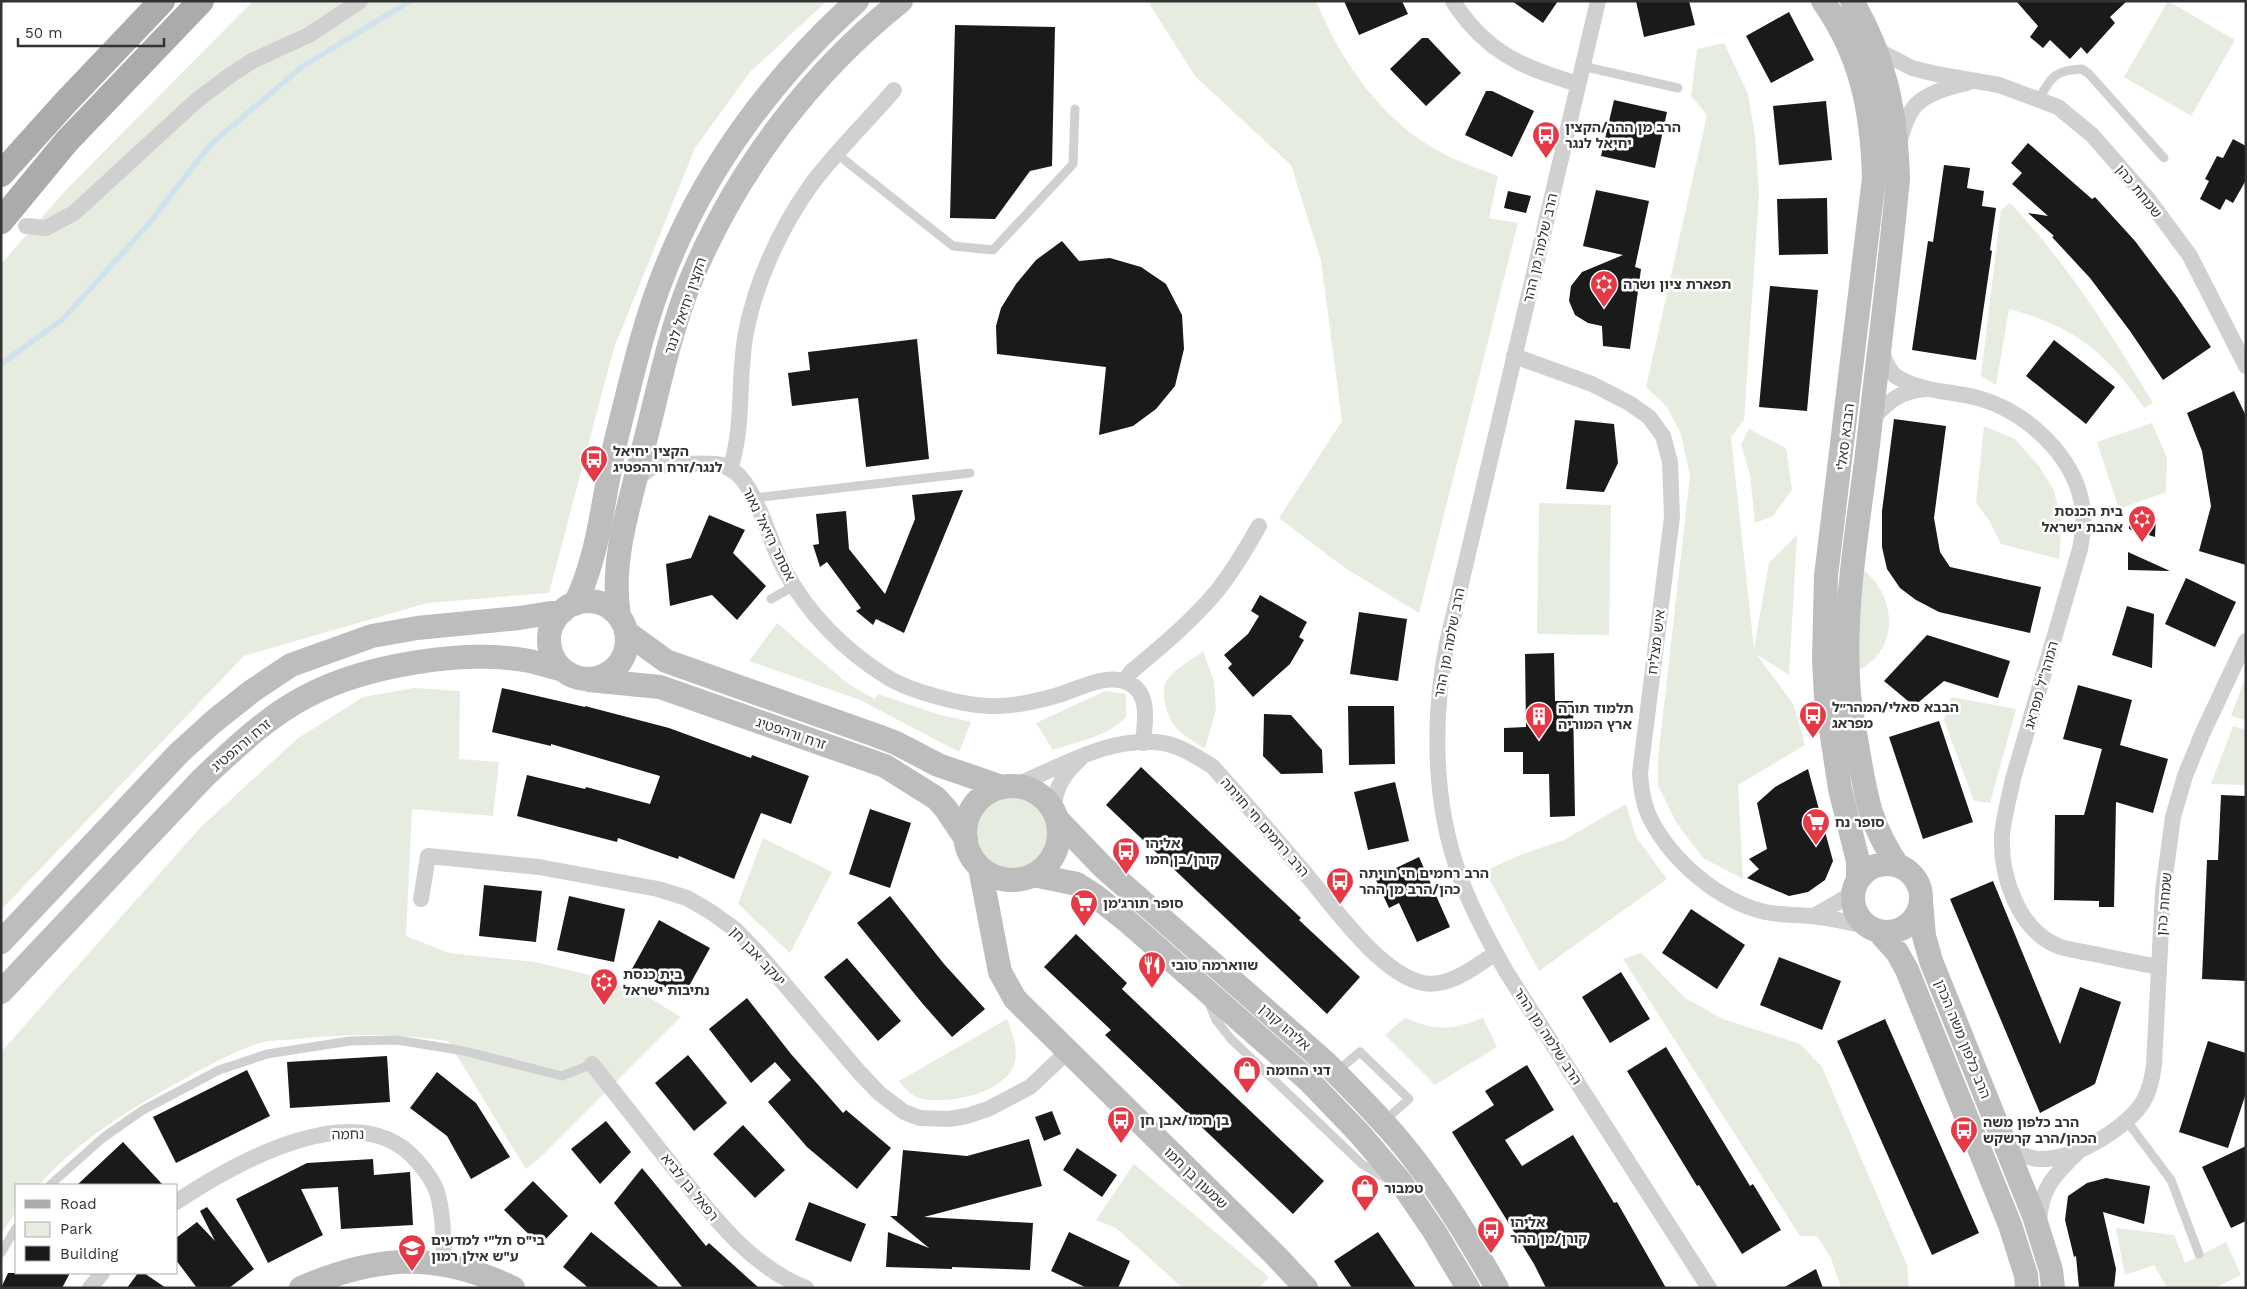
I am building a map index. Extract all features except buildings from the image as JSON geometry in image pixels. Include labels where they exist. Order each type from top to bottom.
[{"type":"main road","points":[[1,174],[64,103],[162,1]]},
{"type":"main road","points":[[14,224],[67,142],[201,1]]},
{"type":"street","points":[[14,224],[46,228],[74,213],[196,101],[216,86],[252,61],[309,34],[360,1]]},
{"type":"street","name":"הקצין יחיאל לנגר","points":[[569,607],[584,587],[595,548],[613,451],[649,315],[663,273],[682,231],[714,174],[765,97],[814,41],[856,1]]},
{"type":"street","name":"הקצין יחיאל לנגר","points":[[622,624],[616,597],[617,568],[621,540],[662,378],[690,284],[724,213],[768,144],[808,90],[858,38],[901,1]]},
{"type":"street","points":[[1453,1],[1482,38],[1503,55],[1540,72],[1578,84]]},
{"type":"street","name":"הרב שלמה מן ההר","points":[[1598,1],[1440,679],[1438,708],[1440,787],[1450,844],[1460,876],[1496,953],[1709,1288]]},
{"type":"street","name":"הבבא סאלי","points":[[1823,1],[1845,36],[1862,76],[1873,138],[1874,187],[1826,576],[1824,659],[1826,697],[1840,789],[1858,861],[1856,886]]},
{"type":"street","name":"הבבא סאלי","points":[[1852,1],[1866,26],[1884,69],[1896,127],[1898,178],[1850,578],[1847,659],[1849,694],[1864,784],[1874,825],[1882,843],[1898,866]]},
{"type":"street","points":[[1872,40],[1883,53],[1912,68],[1974,82]]},
{"type":"street","points":[[1897,148],[1912,109],[1926,98],[1950,87],[1974,82]]},
{"type":"street","name":"שמחת כהן","points":[[1974,82],[1999,85],[2058,107],[2092,135],[2148,199],[2190,256],[2246,366]]},
{"type":"street","points":[[636,480],[654,467],[710,463],[723,465],[730,469],[738,446],[742,362],[752,309],[778,243],[811,185],[894,90]]},
{"type":"street","name":"המהר\"ל מפראג","points":[[1879,347],[1887,366],[1896,376],[1931,389],[1978,398],[2001,407],[2024,421],[2042,435],[2060,456],[2074,479],[2082,503],[2084,526],[2080,549],[2013,779],[2005,816],[2003,859],[2011,891],[2025,918],[2040,936],[2058,946],[2159,967]]},
{"type":"street","name":"איש מצליח","points":[[1514,356],[1592,384],[1629,403],[1649,417],[1663,436],[1670,462],[1672,517],[1640,773],[1642,794],[1650,817],[1679,861],[1712,887],[1741,903],[1765,912],[1814,916],[1872,928]]},
{"type":"street","name":"המהר\"ל מפראג","points":[[1870,420],[1889,401],[1910,390],[1931,389]]},
{"type":"street","name":"אסתר רזיאל נאור","points":[[730,469],[744,481],[754,498],[771,543],[794,586],[816,616],[846,648],[889,679],[922,692],[988,706],[1022,703],[1054,696],[1115,678],[1124,681]]},
{"type":"street","points":[[1143,743],[1145,703],[1138,690],[1124,681],[1132,671],[1196,614],[1237,564],[1259,526]]},
{"type":"street","points":[[1,942],[186,747],[213,722],[252,691],[292,665],[372,636],[417,628],[519,618],[587,601],[599,603],[610,608],[622,624],[627,643],[625,654],[619,665],[610,673],[600,678],[589,680],[571,675],[563,670],[554,660],[550,647],[550,634],[555,621],[569,607]]},
{"type":"street","name":"זרח ורהפטיג","points":[[622,624],[666,661],[875,734],[938,765],[1008,787]]},
{"type":"street","name":"שמחת כהן","points":[[2082,1149],[2106,1136],[2126,1120],[2143,1103],[2151,1086],[2154,1065],[2163,891],[2173,817],[2185,776],[2203,732],[2246,641]]},
{"type":"street","name":"זרח ורהפטיג","points":[[1,992],[203,778],[235,748],[272,718],[307,696],[380,669],[421,662],[468,658],[509,659],[529,661],[563,670]]},
{"type":"street","name":"זרח ורהפטיג","points":[[589,680],[660,686],[885,766],[936,798],[946,808],[966,839]]},
{"type":"street","name":"הרב רחמים חי חויתה","points":[[1085,754],[1118,745],[1164,744],[1192,753],[1212,766],[1364,942],[1381,959],[1402,974],[1425,983],[1443,982],[1458,977],[1496,953]]},
{"type":"street","points":[[1085,754],[1065,773],[1054,801],[1059,832],[1058,845],[1053,858],[1044,868],[1027,877],[999,879],[980,868],[973,859],[966,839],[966,825],[970,812],[978,800],[989,792],[1008,787],[1085,754]]},
{"type":"street","points":[[1008,787],[1030,789],[1043,798],[1055,815]]},
{"type":"street","name":"אליהו קורן","points":[[1055,815],[1103,867],[1336,1073],[1383,1122],[1419,1166],[1455,1218],[1497,1288]]},
{"type":"street","name":"יעקב אבן חן","points":[[421,899],[428,856],[539,867],[658,889],[687,898],[736,930],[879,1093],[904,1112],[920,1118],[949,1119],[988,1110],[1030,1087],[1067,1052]]},
{"type":"street","points":[[1814,916],[1856,886],[1866,871],[1876,866],[1887,864],[1909,871],[1916,880],[1920,890],[1921,901],[1919,911],[1906,926],[1888,932],[1872,928],[1856,911],[1856,886]]},
{"type":"street","name":"שמעון בן חמו","points":[[980,868],[986,890],[995,954],[1000,972],[1015,999],[1276,1256],[1306,1288]]},
{"type":"street","name":"אליהו קורן","points":[[1027,877],[1077,884],[1094,895],[1204,988],[1308,1080],[1380,1156],[1434,1231],[1468,1288]]},
{"type":"street","name":"שמעון בן חמו","points":[[995,954],[994,930],[1000,905],[1027,877]]},
{"type":"street","name":"הרב כלפון משה הכהן","points":[[1921,901],[1924,936],[1932,960],[2039,1231],[2051,1270],[2053,1288]]},
{"type":"street","name":"הרב כלפון משה הכהן","points":[[1872,928],[1897,952],[1907,970],[2010,1225],[2026,1275],[2027,1288]]},
{"type":"street","name":"רפאל בן לביא","points":[[592,1064],[711,1214],[740,1245],[768,1268],[806,1288]]},
{"type":"street","points":[[1999,1128],[2022,1154],[2041,1159],[2064,1156],[2082,1149]]},
{"type":"street","name":"נחמה","points":[[178,1201],[231,1170],[268,1152],[318,1135],[345,1131],[372,1133],[391,1140],[408,1151],[427,1172],[436,1191],[443,1217],[444,1264]]},
{"type":"street","points":[[2039,1231],[2040,1205],[2045,1192],[2054,1175],[2082,1149]]},
{"type":"street","points":[[301,1288],[334,1275],[363,1267],[401,1261],[444,1264],[483,1274],[513,1288]]},
{"type":"street","points":[[90,1288],[101,1274]]},
{"type":"lane","points":[[1582,66],[1678,88]]},
{"type":"lane","points":[[2039,99],[2050,80],[2058,73],[2082,69],[2089,74],[2164,158]]},
{"type":"lane","points":[[838,154],[953,246],[993,250],[1073,164],[1075,109]]},
{"type":"lane","points":[[754,498],[970,473]]},
{"type":"lane","points":[[771,599],[794,586]]},
{"type":"lane","points":[[51,1184],[104,1137],[143,1110],[219,1070],[266,1054],[350,1041],[398,1040],[464,1051],[562,1076],[592,1064]]},
{"type":"lane","points":[[1336,1073],[1360,1052],[1409,1099],[1383,1122]]},
{"type":"lane","points":[[2126,1120],[2171,1180],[2199,1254]]},
{"type":"lane","points":[[1,1253],[15,1230]]},
{"type":"green space","points":[[253,1],[827,1],[750,72],[695,148],[614,348],[549,593],[427,603],[244,656],[1,910],[1,264],[65,191]]},
{"type":"green space","points":[[1150,1],[1316,1],[1326,24],[1352,68],[1367,89],[1402,126],[1422,141],[1450,157],[1498,176],[1489,218],[1518,223],[1419,613],[1345,568],[1279,518],[1342,421],[1321,260],[1291,165],[1195,76],[1150,5]]},
{"type":"green space","points":[[2168,1],[2235,40],[2191,116],[2124,77]]},
{"type":"green space","points":[[1724,43],[1748,94],[1755,136],[1759,194],[1744,420],[1731,437],[1754,649],[1769,563],[1797,535],[1789,675],[1756,654],[1794,705],[1805,745],[1738,785],[1743,879],[1703,858],[1676,822],[1658,785],[1658,758],[1690,476],[1681,434],[1667,407],[1646,387],[1707,115],[1691,96],[1697,49]]},
{"type":"green space","points":[[2010,203],[2051,250],[2087,299],[2153,403],[2144,408],[2116,371],[2087,344],[2071,333],[2053,324],[2009,309],[1996,385],[1981,376],[2001,210]]},
{"type":"green space","points":[[2152,423],[2167,458],[2166,492],[2119,509],[2097,442]]},
{"type":"green space","points":[[1984,426],[2015,439],[2039,466],[2053,489],[2062,520],[2059,559],[2001,544],[1989,520],[1976,503]]},
{"type":"green space","points":[[1749,429],[1786,448],[1792,490],[1773,516],[1755,523],[1750,475],[1741,444]]},
{"type":"green space","points":[[1539,503],[1611,505],[1609,635],[1537,634]]},
{"type":"green space","points":[[1856,565],[1876,583],[1883,595],[1888,608],[1889,622],[1888,635],[1883,648],[1872,661],[1852,675]]},
{"type":"green space","points":[[777,623],[848,684],[875,699],[878,694],[937,714],[971,722],[959,752],[860,700],[749,661]]},
{"type":"green space","points":[[1203,651],[1214,681],[1216,709],[1205,749],[1179,731],[1175,726],[1168,713],[1164,694],[1165,684],[1172,674]]},
{"type":"green space","points":[[2246,676],[2246,720],[2231,716]]},
{"type":"green space","points":[[414,688],[460,691],[459,759],[499,762],[493,816],[412,809],[406,936],[449,953],[535,962],[598,977],[643,994],[681,1017],[545,1153],[526,1169],[448,1041],[355,1035],[260,1043],[214,1063],[128,1112],[90,1138],[55,1168],[40,1184],[15,1184],[15,1214],[1,1233],[1,1052],[201,827],[297,739],[363,697]]},
{"type":"green space","points":[[1105,691],[1126,694],[1126,717],[1119,724],[1101,734],[1053,750],[1036,723]]},
{"type":"green space","points":[[1951,697],[2016,709],[1990,803],[1974,801],[1944,720]]},
{"type":"green space","points":[[2233,726],[2246,730],[2246,785],[2211,784]]},
{"type":"green space","points":[[1005,795],[1019,795],[1033,801],[1044,812],[1050,826],[1047,848],[1039,860],[1019,871],[1005,871],[991,865],[980,854],[974,840],[974,826],[980,812],[991,801]]},
{"type":"green space","points":[[1626,804],[1636,837],[1667,879],[1539,971],[1485,871],[1520,855],[1564,840]]},
{"type":"green space","points":[[763,838],[832,872],[790,953],[738,904]]},
{"type":"green space","points":[[1641,953],[1685,998],[1723,1019],[1800,1044],[1822,1067],[1907,1265],[1909,1288],[1841,1288],[1831,1258],[1817,1236],[1800,1236],[1623,959]]},
{"type":"green space","points":[[1405,1018],[1444,1028],[1483,1018],[1497,1047],[1435,1085],[1385,1035]]},
{"type":"green space","points":[[1007,1019],[1014,1038],[1016,1052],[1014,1065],[1004,1079],[994,1086],[982,1092],[956,1099],[930,1100],[913,1095],[899,1081]]},
{"type":"green space","points":[[1134,1164],[1269,1277],[1259,1288],[1183,1288],[1116,1228],[1096,1220]]},
{"type":"green space","points":[[2116,1228],[2174,1235],[2185,1263],[2226,1242],[2241,1275],[2215,1288],[2167,1288],[2154,1265],[2125,1275]]},
{"type":"waterway","points":[[1,364],[63,319],[146,227],[211,144],[303,66],[410,1]]},
{"type":"place","name":"הרב מן ההר/הקצין יחיאל לנגר","points":[[1546,159]]},
{"type":"place","name":"תפארת ציון ושרה","points":[[1604,308]]},
{"type":"place","name":"הקצין יחיאל לנגר/זרח ורהפטיג","points":[[594,483]]},
{"type":"place","name":"בית הכנסת אהבת ישראל","points":[[2142,543]]},
{"type":"place","name":"הבבא סאלי/המהר״ל מפראג","points":[[1813,739]]},
{"type":"place","name":"תלמוד תורה ארץ המוריה","points":[[1539,740]]},
{"type":"place","name":"סופר נח","points":[[1816,846]]},
{"type":"place","name":"אליהו קורן/בן חמו","points":[[1126,875]]},
{"type":"place","name":"הרב רחמים חי חויתה כהן/הרב מן ההר","points":[[1340,905]]},
{"type":"place","name":"סופר תורג'מן","points":[[1084,927]]},
{"type":"place","name":"שווארמה טובי","points":[[1152,989]]},
{"type":"place","name":"בית כנסת נתיבות ישראל","points":[[604,1006]]},
{"type":"place","name":"דגי החומה","points":[[1247,1094]]},
{"type":"place","name":"בן חמו/אבן חן","points":[[1121,1144]]},
{"type":"place","name":"הרב כלפון משה הכהן/הרב קרשקש","points":[[1964,1154]]},
{"type":"place","name":"טמבור","points":[[1365,1212]]},
{"type":"place","name":"אליהו קורן/מן ההר","points":[[1491,1254]]},
{"type":"place","name":"בי\"ס תל\"י למדעים ע\"ש אילן רמון","points":[[412,1272]]}]
